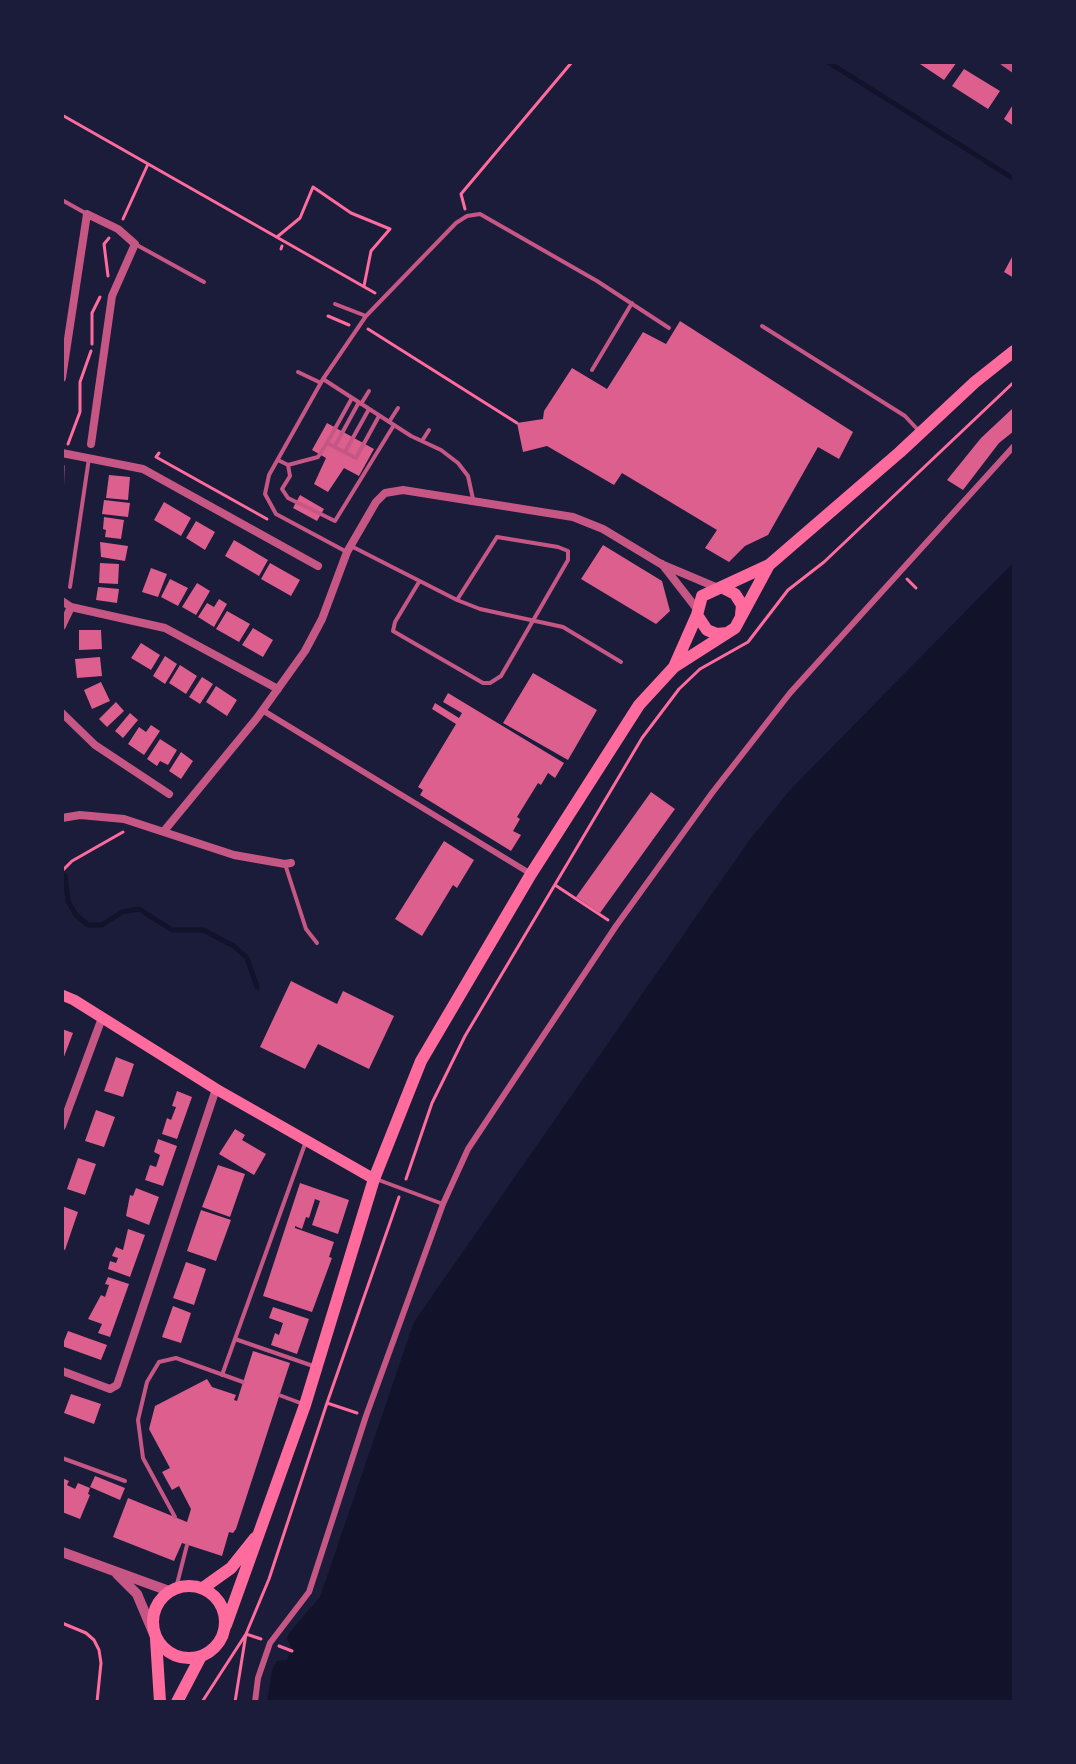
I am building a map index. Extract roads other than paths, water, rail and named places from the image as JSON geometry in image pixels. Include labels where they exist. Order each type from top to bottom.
[{"type":"main road","points":[[674,667],[702,596],[769,565],[1014,351]]},
{"type":"main road","points":[[156,1639],[170,1654],[184,1659],[200,1658],[221,1640],[305,1405],[374,1179],[421,1061],[531,874],[639,705],[674,667],[735,628],[769,565]]},
{"type":"main road","points":[[720,588],[735,594],[742,605],[741,619]]},
{"type":"main road","points":[[697,612],[707,630],[717,634],[727,633]]},
{"type":"main road","points":[[62,995],[216,1089],[374,1179]]},
{"type":"main road","points":[[203,1588],[231,1568],[261,1530]]},
{"type":"main road","points":[[160,1702],[152,1622],[156,1604],[172,1590],[189,1586],[203,1588],[216,1597],[224,1610],[226,1625]]},
{"type":"main road","points":[[177,1702],[200,1658]]},
{"type":"street","points":[[1004,62],[1014,69]]},
{"type":"street","points":[[62,378],[87,214],[118,229],[135,244],[112,296],[91,444]]},
{"type":"street","points":[[255,1702],[258,1678],[270,1643],[309,1592],[366,1416],[443,1204],[468,1149],[616,926],[712,793],[790,693],[1014,446]]},
{"type":"street","points":[[62,453],[143,469],[318,566]]},
{"type":"street","points":[[164,831],[262,710],[305,651],[322,619],[349,549],[376,502],[385,493],[403,490],[573,517],[603,529],[661,564],[720,588]]},
{"type":"street","points":[[661,564],[697,612]]},
{"type":"street","points":[[62,601],[71,607],[165,628],[278,689]]},
{"type":"street","points":[[62,626],[71,607]]},
{"type":"street","points":[[262,710],[531,874]]},
{"type":"street","points":[[62,713],[95,745],[169,794]]},
{"type":"street","points":[[62,818],[80,815],[124,819],[234,855],[288,863]]},
{"type":"street","points":[[62,1126],[102,1018]]},
{"type":"street","points":[[62,1371],[110,1389],[117,1385],[216,1089]]},
{"type":"street","points":[[62,1552],[172,1590]]},
{"type":"street","points":[[113,1571],[137,1594],[156,1639]]},
{"type":"lane","points":[[62,200],[87,214]]},
{"type":"lane","points":[[621,662],[563,627],[480,609],[457,600],[276,514],[265,494],[269,475],[322,381],[366,316],[456,223],[467,216],[480,214],[669,328]]},
{"type":"lane","points":[[135,244],[204,282]]},
{"type":"lane","points":[[592,370],[632,303]]},
{"type":"lane","points":[[335,304],[366,316]]},
{"type":"lane","points":[[762,326],[905,416],[920,433]]},
{"type":"lane","points":[[298,372],[322,381],[441,450],[458,463],[468,476],[473,499]]},
{"type":"lane","points":[[334,446],[369,391]]},
{"type":"lane","points":[[278,460],[288,465],[318,457],[352,398]]},
{"type":"lane","points":[[288,465],[290,476],[282,489],[288,498],[335,521],[392,424],[398,408]]},
{"type":"lane","points":[[345,452],[369,409]]},
{"type":"lane","points":[[327,443],[356,458],[379,416]]},
{"type":"lane","points":[[422,441],[429,430]]},
{"type":"lane","points":[[70,587],[89,458]]},
{"type":"lane","points":[[419,582],[395,622],[393,631],[483,683],[496,681],[568,560],[568,551],[497,537],[457,600]]},
{"type":"lane","points":[[288,863],[306,929],[317,943]]},
{"type":"lane","points":[[222,1375],[306,1141]]},
{"type":"lane","points":[[374,1179],[443,1204]]},
{"type":"lane","points":[[235,1339],[316,1367]]},
{"type":"lane","points":[[175,1517],[143,1458],[138,1420],[147,1382],[159,1362],[176,1358],[243,1382]]},
{"type":"lane","points":[[279,1395],[305,1405]]},
{"type":"lane","points":[[62,1458],[125,1481]]},
{"type":"lane","points":[[172,1590],[187,1545]]},
{"type":"waterway","points":[[828,62],[1014,179]]},
{"type":"waterway","points":[[65,876],[68,901],[76,915],[88,925],[102,925],[122,912],[139,909],[172,930],[203,930],[234,946],[247,958],[257,987]]}]
